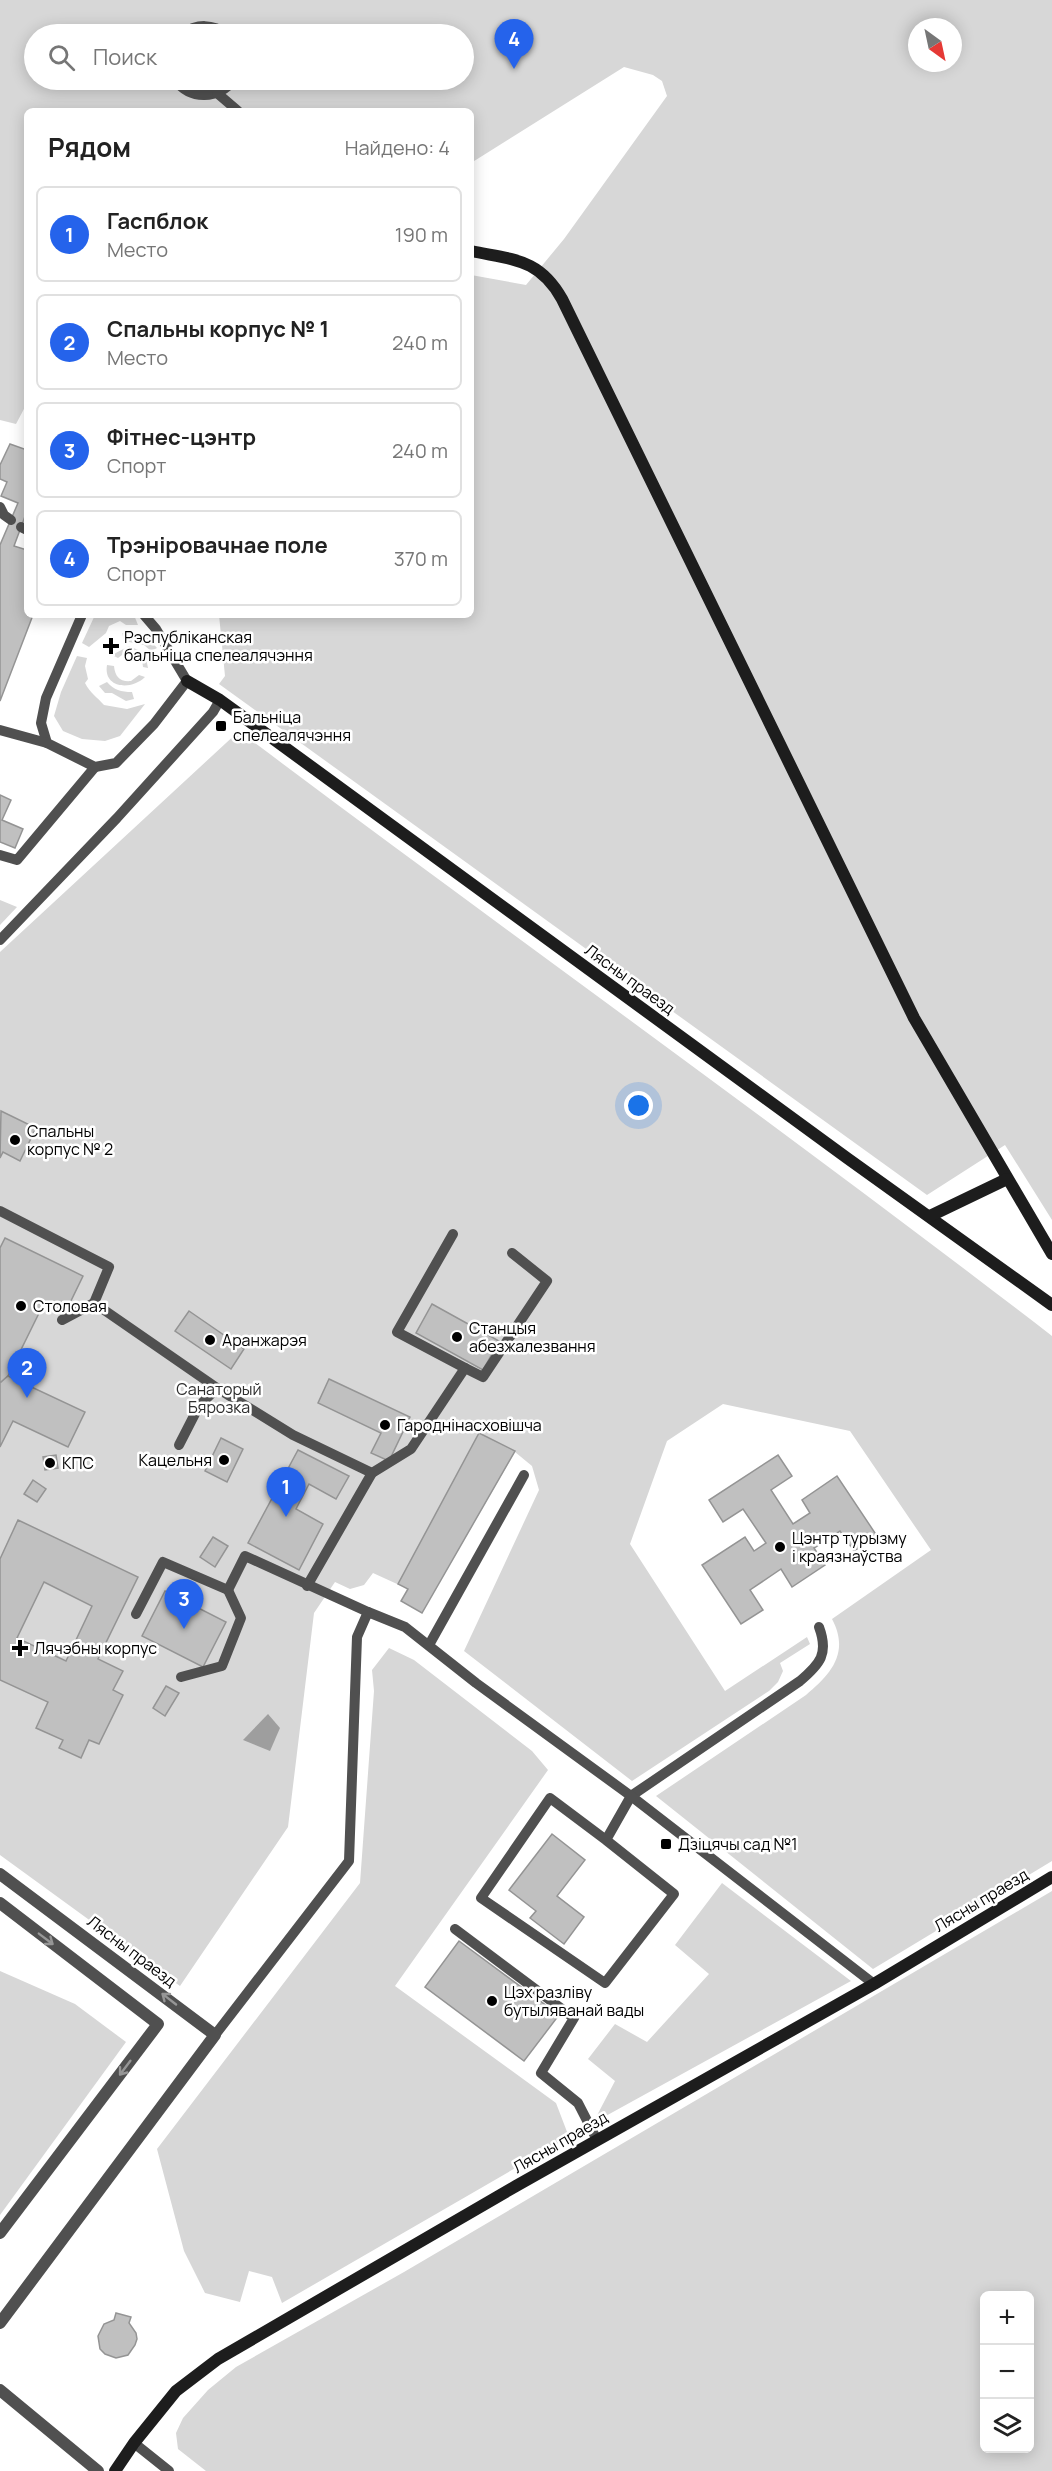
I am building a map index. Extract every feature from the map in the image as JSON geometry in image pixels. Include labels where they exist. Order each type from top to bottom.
[{"type":"street","points":[[474,251],[531,265],[549,279],[562,299],[914,1018],[1052,1254]]},
{"type":"street","name":"Лясны праезд","points":[[187,681],[220,700],[1052,1305]]},
{"type":"street","points":[[930,1216],[1007,1179]]},
{"type":"street","name":"Лясны праезд","points":[[0,1874],[215,2035]]},
{"type":"street","name":"Лясны праезд","points":[[115,2471],[134,2443],[176,2391],[218,2359],[597,2140],[874,1984],[1052,1877]]},
{"type":"street","points":[[0,1903],[158,2024],[0,2233]]},
{"type":"street","points":[[0,2323],[215,2035]]},
{"type":"street","points":[[0,2390],[98,2471]]},
{"type":"lane","points":[[185,90],[206,96],[223,90]]},
{"type":"lane","points":[[217,93],[233,108]]},
{"type":"lane","points":[[0,507],[4,515],[11,520]]},
{"type":"lane","points":[[47,743],[41,723],[46,698],[81,618]]},
{"type":"lane","points":[[0,730],[47,743],[95,767],[116,763],[154,724],[187,681],[156,629],[147,618]]},
{"type":"lane","points":[[0,940],[117,818],[213,712],[220,700]]},
{"type":"lane","points":[[0,855],[17,860],[95,767]]},
{"type":"lane","points":[[0,1211],[109,1267],[94,1304],[62,1320]]},
{"type":"lane","points":[[453,1234],[397,1332],[483,1377],[547,1281],[512,1253]]},
{"type":"lane","points":[[94,1304],[217,1388],[293,1436],[372,1473]]},
{"type":"lane","points":[[307,1586],[372,1473],[411,1449],[465,1368]]},
{"type":"lane","points":[[179,1445],[199,1406],[217,1388]]},
{"type":"lane","points":[[429,1645],[524,1475]]},
{"type":"lane","points":[[228,1590],[245,1556],[307,1586],[405,1627],[476,1683],[631,1796],[874,1984]]},
{"type":"lane","points":[[136,1614],[163,1562],[228,1590],[241,1618],[222,1666],[181,1677]]},
{"type":"lane","points":[[215,2035],[349,1861],[357,1637],[369,1612]]},
{"type":"lane","points":[[606,1840],[631,1796],[800,1681],[819,1664],[825,1642],[819,1627]]},
{"type":"lane","points":[[550,1798],[606,1840],[674,1894],[605,1983],[481,1898],[550,1798]]},
{"type":"lane","points":[[455,1929],[574,2018],[541,2073],[578,2103],[597,2140]]},
{"type":"lane","points":[[134,2443],[169,2471]]},
{"type":"green space","points":[[0,0],[1052,0],[1052,1220],[1005,1145],[927,1195],[219,684],[225,676],[219,618],[474,618],[474,276],[526,285],[564,239],[667,96],[662,81],[653,75],[624,67],[474,161],[474,108],[24,108],[24,409],[16,424],[0,420]]},
{"type":"green space","points":[[94,618],[135,618],[138,625],[126,625],[120,621],[109,626],[106,633],[89,647],[82,643]]},
{"type":"green space","points":[[122,633],[146,636],[157,648],[151,651],[144,645],[124,641]]},
{"type":"green space","points":[[129,646],[145,653],[148,668],[143,667],[142,660],[135,654],[126,652],[118,658],[112,655]]},
{"type":"green space","points":[[77,656],[87,658],[85,666],[88,679],[85,683],[104,705],[127,709],[145,704],[120,736],[105,741],[82,739],[63,731],[54,716],[61,692]]},
{"type":"green space","points":[[107,665],[114,666],[117,676],[124,681],[131,681],[139,675],[145,677],[133,684],[119,685],[109,679]]},
{"type":"green space","points":[[107,682],[118,690],[132,692],[134,699],[126,701],[112,693],[105,693],[99,686]]},
{"type":"green space","name":"Санаторый Бярозка","points":[[239,731],[850,1183],[1052,1336],[1052,1861],[873,1969],[656,1796],[815,1687],[830,1671],[838,1652],[837,1631],[832,1619],[931,1550],[850,1431],[723,1404],[667,1441],[630,1544],[725,1691],[807,1637],[810,1644],[780,1663],[783,1671],[778,1682],[769,1691],[632,1781],[464,1651],[539,1490],[532,1466],[515,1452],[422,1613],[401,1601],[408,1589],[373,1573],[364,1585],[350,1589],[335,1582],[314,1613],[288,1827],[180,1986],[0,1855],[0,952]]},
{"type":"green space","points":[[0,900],[17,907],[0,925]]},
{"type":"green space","points":[[389,1648],[414,1660],[532,1751],[548,1770],[395,1986],[556,2103],[569,2137],[282,2303],[272,2277],[249,2271],[240,2302],[205,2293],[184,2251],[157,2149],[360,1883],[374,1691],[372,1670]]},
{"type":"green space","points":[[722,1883],[851,1981],[593,2123],[615,2081],[588,2059],[615,2024],[647,2042],[709,1974],[675,1945]]},
{"type":"green space","points":[[1052,1891],[1052,2471],[206,2471],[178,2449],[176,2433],[183,2418],[208,2390],[236,2367],[404,2272]]},
{"type":"green space","points":[[0,1971],[75,2004],[126,2042],[0,2215]]},
{"type":"shaded area","points":[[268,1714],[280,1728],[270,1751],[243,1740]]},
{"type":"building","points":[[10,444],[24,449],[24,519],[14,546],[24,549],[24,618],[32,618],[0,701],[0,545],[18,503],[1,496],[7,482],[0,479],[0,465]]},
{"type":"building","points":[[0,795],[11,800],[2,820],[23,829],[15,848],[0,842]]},
{"type":"building","name":"Спальны корпус № 2","points":[[1,1111],[36,1128],[20,1161],[3,1152],[0,1158]]},
{"type":"building","name":"Столовая","points":[[5,1238],[83,1276],[66,1311],[45,1301],[8,1376],[0,1383],[0,1248]]},
{"type":"building","name":"Станцыя абезжалезвання","points":[[432,1304],[499,1341],[483,1370],[416,1333]]},
{"type":"building","name":"Аранжарэя","points":[[189,1311],[244,1349],[231,1369],[175,1331]]},
{"type":"building","points":[[8,1376],[85,1412],[68,1447],[13,1421],[0,1447],[0,1383]]},
{"type":"building","name":"Гароднінасховішча","points":[[329,1379],[410,1417],[389,1461],[371,1453],[381,1433],[318,1403]]},
{"type":"building","points":[[479,1433],[515,1451],[422,1613],[401,1601],[408,1589],[398,1584]]},
{"type":"building","name":"Кацельня","points":[[221,1438],[243,1449],[227,1482],[205,1471]]},
{"type":"building","points":[[298,1450],[349,1476],[336,1499],[309,1484],[296,1509],[323,1524],[299,1570],[248,1543]]},
{"type":"building","name":"КПС","points":[[56,1455],[58,1468],[45,1470],[43,1457]]},
{"type":"building","points":[[778,1455],[792,1476],[771,1490],[793,1524],[810,1513],[802,1500],[837,1476],[877,1536],[854,1551],[840,1531],[814,1548],[825,1565],[792,1587],[781,1569],[750,1590],[763,1610],[741,1624],[702,1565],[745,1537],[754,1551],[766,1543],[743,1509],[723,1522],[709,1500]]},
{"type":"building","points":[[33,1480],[46,1489],[37,1502],[24,1494]]},
{"type":"building","name":"Лячэбны корпус","points":[[18,1520],[138,1577],[98,1659],[123,1671],[113,1690],[123,1695],[99,1744],[89,1740],[81,1758],[59,1748],[63,1740],[36,1728],[48,1702],[0,1680],[0,1559]],"holes":[[[44,1582],[92,1606],[66,1661],[17,1638]]]},
{"type":"building","points":[[213,1537],[228,1546],[215,1567],[200,1557]]},
{"type":"building","points":[[165,1591],[226,1622],[203,1667],[142,1636]]},
{"type":"building","points":[[166,1686],[179,1693],[165,1716],[153,1708]]},
{"type":"building","points":[[552,1834],[585,1860],[557,1896],[584,1917],[564,1944],[530,1918],[536,1911],[509,1890]]},
{"type":"building","name":"Цэх разліву бутыляванай вады","points":[[459,1941],[559,2015],[524,2061],[425,1987]]},
{"type":"building","points":[[116,2313],[131,2317],[129,2323],[137,2339],[128,2355],[116,2358],[105,2354],[100,2349],[98,2336],[104,2324],[114,2320]]},
{"type":"place","name":"Трэніровачнае поле","points":[[514,69]]},
{"type":"place","name":"Рэспубліканская бальніца спелеалячэння","points":[[111,646]]},
{"type":"place","name":"Бальніца спелеалячэння","points":[[221,726]]},
{"type":"place","name":"Спальны корпус № 2","points":[[15,1140]]},
{"type":"place","name":"Столовая","points":[[21,1306]]},
{"type":"place","name":"Станцыя абезжалезвання","points":[[457,1337]]},
{"type":"place","name":"Аранжарэя","points":[[210,1340]]},
{"type":"place","name":"Спальны корпус № 1","points":[[27,1398]]},
{"type":"place","name":"Гароднінасховішча","points":[[385,1425]]},
{"type":"place","name":"Кацельня","points":[[224,1460]]},
{"type":"place","name":"КПС","points":[[50,1463]]},
{"type":"place","name":"Гаспблок","points":[[286,1517]]},
{"type":"place","name":"Цэнтр турызму і краязнаўства","points":[[780,1547]]},
{"type":"place","name":"Фітнес-цэнтр","points":[[184,1629]]},
{"type":"place","name":"Лячэбны корпус","points":[[20,1648]]},
{"type":"place","name":"Дзіцячы сад №1","points":[[666,1844]]},
{"type":"place","name":"Цэх разліву бутыляванай вады","points":[[492,2001]]}]
